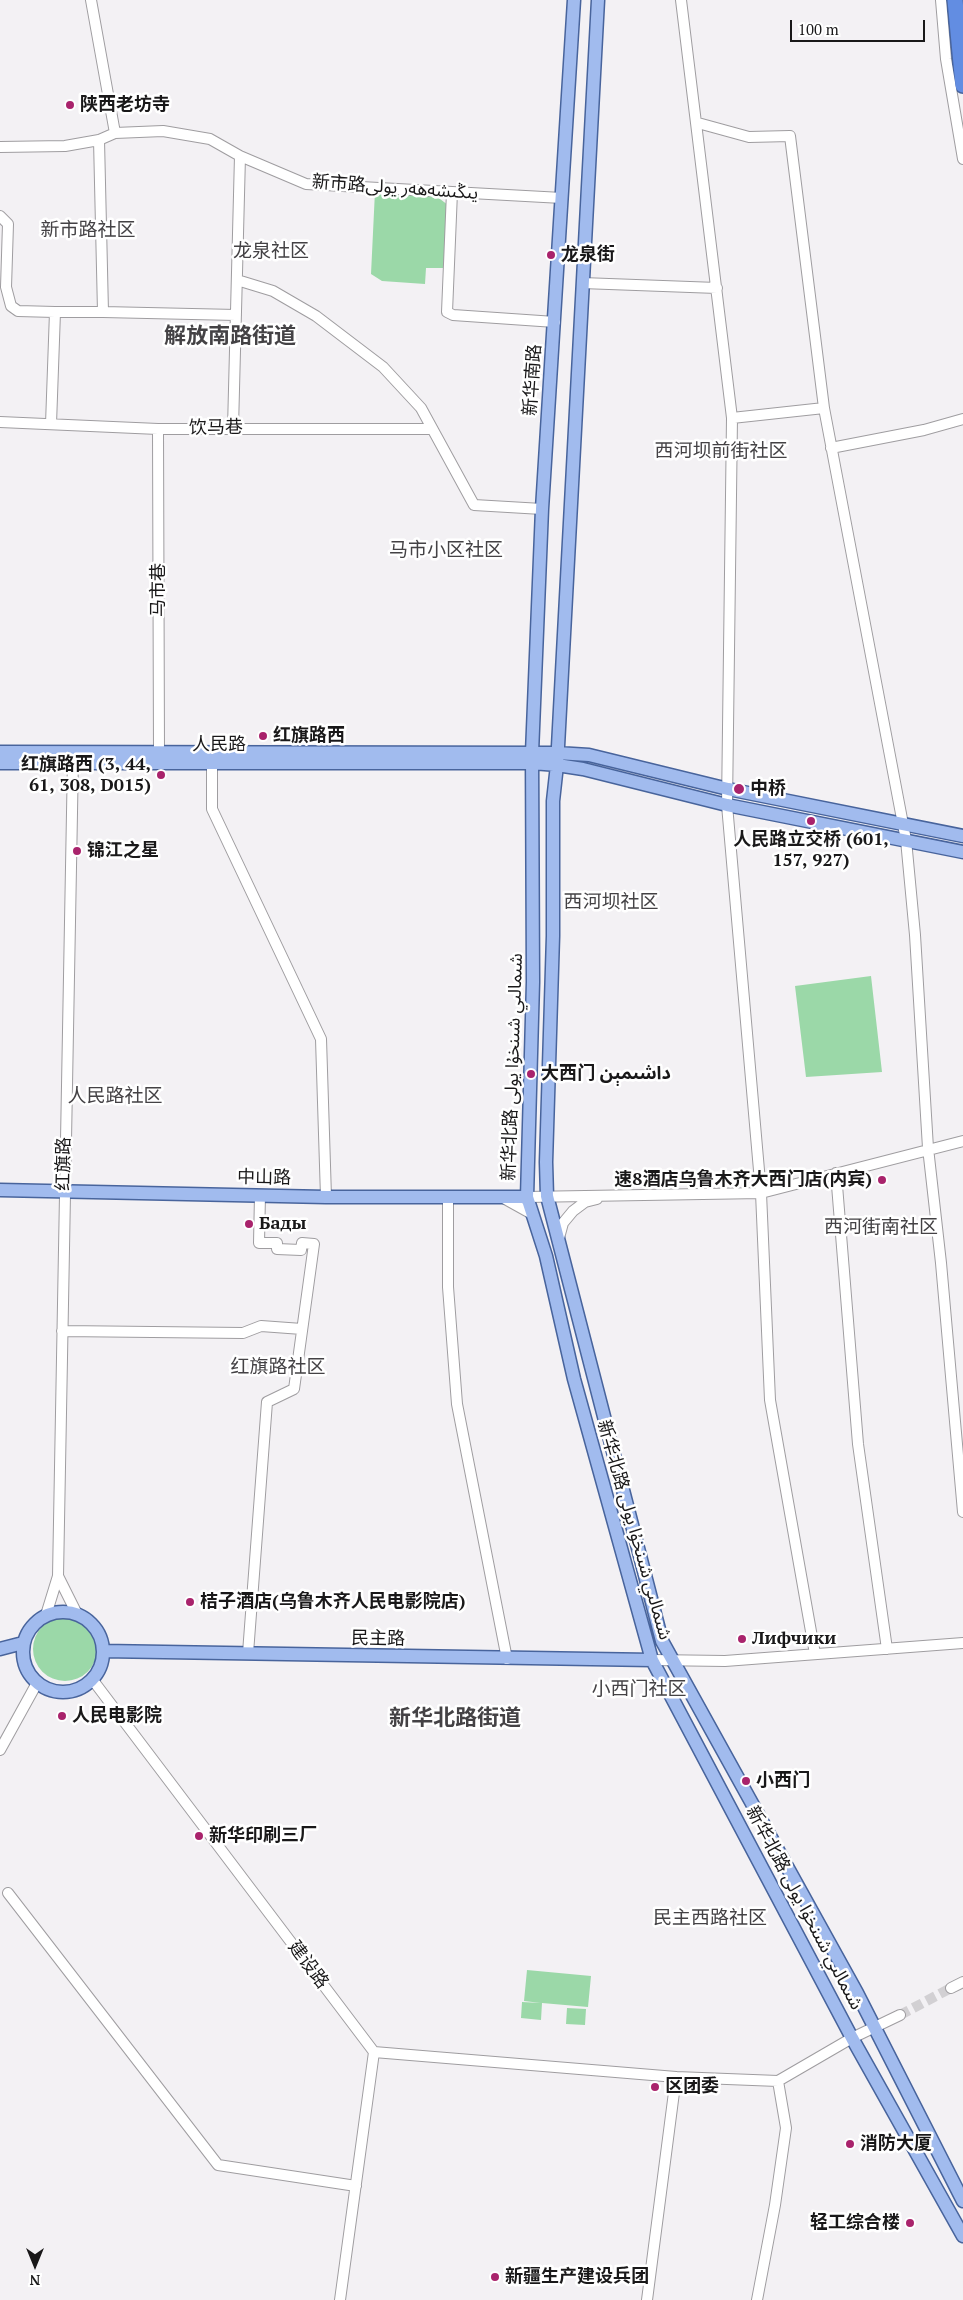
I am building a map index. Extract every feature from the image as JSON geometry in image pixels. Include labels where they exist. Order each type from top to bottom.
[{"type":"highway","points":[[955,0],[963,85]]},
{"type":"main road","name":"新华南路","points":[[532,758],[542,509],[574,0]]},
{"type":"main road","points":[[557,759],[598,0]]},
{"type":"main road","name":"人民路","points":[[0,752],[73,757],[212,762],[532,758]]},
{"type":"main road","name":"人民路","points":[[0,763],[159,752],[557,759]]},
{"type":"main road","points":[[557,759],[589,755],[728,788],[963,836]]},
{"type":"main road","name":"新华北路 شىمالىي شىنخۇا يولى","points":[[532,758],[534,982],[527,1196],[546,1256],[574,1379],[652,1660],[852,2038],[963,2236]]},
{"type":"main road","points":[[557,759],[583,769],[728,805],[963,852]]},
{"type":"main road","name":"新华北路 شىمالىي شىنخۇا يولى","points":[[557,759],[553,800],[552,936],[546,1162],[547,1196],[662,1641],[874,2027],[963,2201]]},
{"type":"main road","name":"中山路","points":[[0,1190],[326,1197],[527,1196]]},
{"type":"main road","points":[[61,1612],[77,1614],[96,1628],[101,1639],[102,1661],[92,1679],[83,1686],[65,1691],[48,1689],[37,1683],[24,1665],[23,1643],[28,1631],[46,1615],[61,1612]]},
{"type":"main road","points":[[0,1649],[23,1643]]},
{"type":"main road","name":"民主路","points":[[103,1651],[652,1660]]},
{"type":"street","points":[[91,0],[115,133]]},
{"type":"street","points":[[681,0],[698,123],[732,418],[728,805],[761,1193],[770,1400],[815,1654]]},
{"type":"street","points":[[941,0],[946,59],[963,160]]},
{"type":"street","points":[[698,123],[749,137],[790,136],[824,408],[906,840],[915,935],[928,1148],[941,1263],[963,1512]]},
{"type":"street","name":"新市路يىڭىشەھەر يولى","points":[[0,147],[65,146],[99,140],[115,133],[163,131],[210,139],[240,156],[306,184],[562,198]]},
{"type":"street","points":[[99,140],[104,312]]},
{"type":"street","points":[[233,428],[240,156]]},
{"type":"street","points":[[452,192],[447,312],[453,315],[554,322]]},
{"type":"street","points":[[0,216],[8,224],[6,287],[11,306],[18,311],[236,315]]},
{"type":"street","points":[[237,280],[273,291],[316,316],[383,367],[421,408],[474,505],[542,509]]},
{"type":"street","points":[[582,283],[717,288]]},
{"type":"street","points":[[51,424],[55,312]]},
{"type":"street","points":[[732,418],[824,408]]},
{"type":"street","points":[[831,448],[924,430],[963,419]]},
{"type":"street","name":"饮马巷","points":[[0,422],[158,429],[432,429]]},
{"type":"street","name":"马市巷","points":[[158,429],[159,752]]},
{"type":"street","name":"红旗路","points":[[58,1576],[73,757]]},
{"type":"street","points":[[212,762],[212,809],[321,1040],[326,1197]]},
{"type":"street","points":[[527,1196],[761,1193],[928,1148],[963,1141]]},
{"type":"street","points":[[836,1173],[858,1444],[886,1649]]},
{"type":"street","points":[[559,1238],[563,1223],[572,1211],[586,1202],[612,1195]]},
{"type":"street","points":[[248,1653],[268,1402],[294,1389],[314,1244],[302,1243],[301,1250],[277,1249],[277,1243],[259,1243],[260,1196]]},
{"type":"street","points":[[448,1197],[448,1287],[457,1404],[507,1659]]},
{"type":"street","points":[[487,1197],[502,1198],[532,1214]]},
{"type":"street","points":[[62,1331],[244,1333],[261,1326],[302,1329]]},
{"type":"street","points":[[58,1576],[77,1614]]},
{"type":"street","points":[[46,1615],[58,1576]]},
{"type":"street","points":[[652,1660],[725,1661],[963,1643]]},
{"type":"street","name":"建设路","points":[[92,1679],[374,2052]]},
{"type":"street","points":[[0,1750],[37,1683]]},
{"type":"street","points":[[8,1893],[218,2165],[356,2186]]},
{"type":"street","points":[[951,1988],[963,1982]]},
{"type":"street","points":[[340,2300],[374,2052],[676,2077],[778,2081],[852,2038],[900,2015]]},
{"type":"street","points":[[647,2300],[676,2077]]},
{"type":"street","points":[[758,2300],[776,2205],[786,2128],[778,2081]]},
{"type":"green space","points":[[375,191],[436,196],[448,205],[446,268],[426,268],[425,284],[382,281],[371,274]]},
{"type":"green space","points":[[871,976],[882,1072],[806,1077],[795,986]]},
{"type":"green space","points":[[65,1617],[77,1619],[88,1626],[95,1637],[97,1649],[95,1661],[88,1672],[77,1679],[65,1681],[53,1679],[42,1672],[35,1661],[33,1649],[35,1637],[42,1626],[53,1619]]},
{"type":"green space","points":[[527,1970],[591,1976],[588,2007],[542,2003],[541,2020],[521,2018],[522,2002],[541,2003],[524,2001]]},
{"type":"green space","points":[[567,2008],[586,2009],[585,2025],[566,2024]]},
{"type":"tunnel","points":[[900,2015],[951,1988]]},
{"type":"place","name":"陕西老坊寺","points":[[70,105]]},
{"type":"place","name":"龙泉街","points":[[551,255]]},
{"type":"place","name":"红旗路西","points":[[263,736]]},
{"type":"place","name":"红旗路西 (3, 44, 61, 308, D015)","points":[[161,775]]},
{"type":"place","name":"中桥","points":[[739,789]]},
{"type":"place","name":"人民路立交桥 (601, 157, 927)","points":[[811,821]]},
{"type":"place","name":"锦江之星","points":[[77,851]]},
{"type":"place","name":"大西门 داشىمېن","points":[[531,1074]]},
{"type":"place","name":"速8酒店乌鲁木齐大西门店(内宾)","points":[[882,1180]]},
{"type":"place","name":"Бады","points":[[249,1224]]},
{"type":"place","name":"桔子酒店(乌鲁木齐人民电影院店)","points":[[190,1602]]},
{"type":"place","name":"Лифчики","points":[[742,1639]]},
{"type":"place","name":"人民电影院","points":[[62,1716]]},
{"type":"place","name":"小西门","points":[[746,1781]]},
{"type":"place","name":"新华印刷三厂","points":[[199,1836]]},
{"type":"place","name":"区团委","points":[[655,2087]]},
{"type":"place","name":"消防大厦","points":[[850,2144]]},
{"type":"place","name":"轻工综合楼","points":[[910,2223]]},
{"type":"place","name":"新疆生产建设兵团","points":[[495,2277]]},
{"type":"district","name":"新市路社区","points":[[88,231]]},
{"type":"district","name":"龙泉社区","points":[[271,252]]},
{"type":"district","name":"解放南路街道","points":[[230,337]]},
{"type":"district","name":"西河坝前街社区","points":[[721,452]]},
{"type":"district","name":"马市小区社区","points":[[446,551]]},
{"type":"district","name":"西河坝社区","points":[[611,903]]},
{"type":"district","name":"人民路社区","points":[[115,1097]]},
{"type":"district","name":"西河街南社区","points":[[881,1228]]},
{"type":"district","name":"红旗路社区","points":[[278,1368]]},
{"type":"district","name":"小西门社区","points":[[639,1690]]},
{"type":"district","name":"新华北路街道","points":[[455,1719]]},
{"type":"district","name":"民主西路社区","points":[[710,1919]]}]
